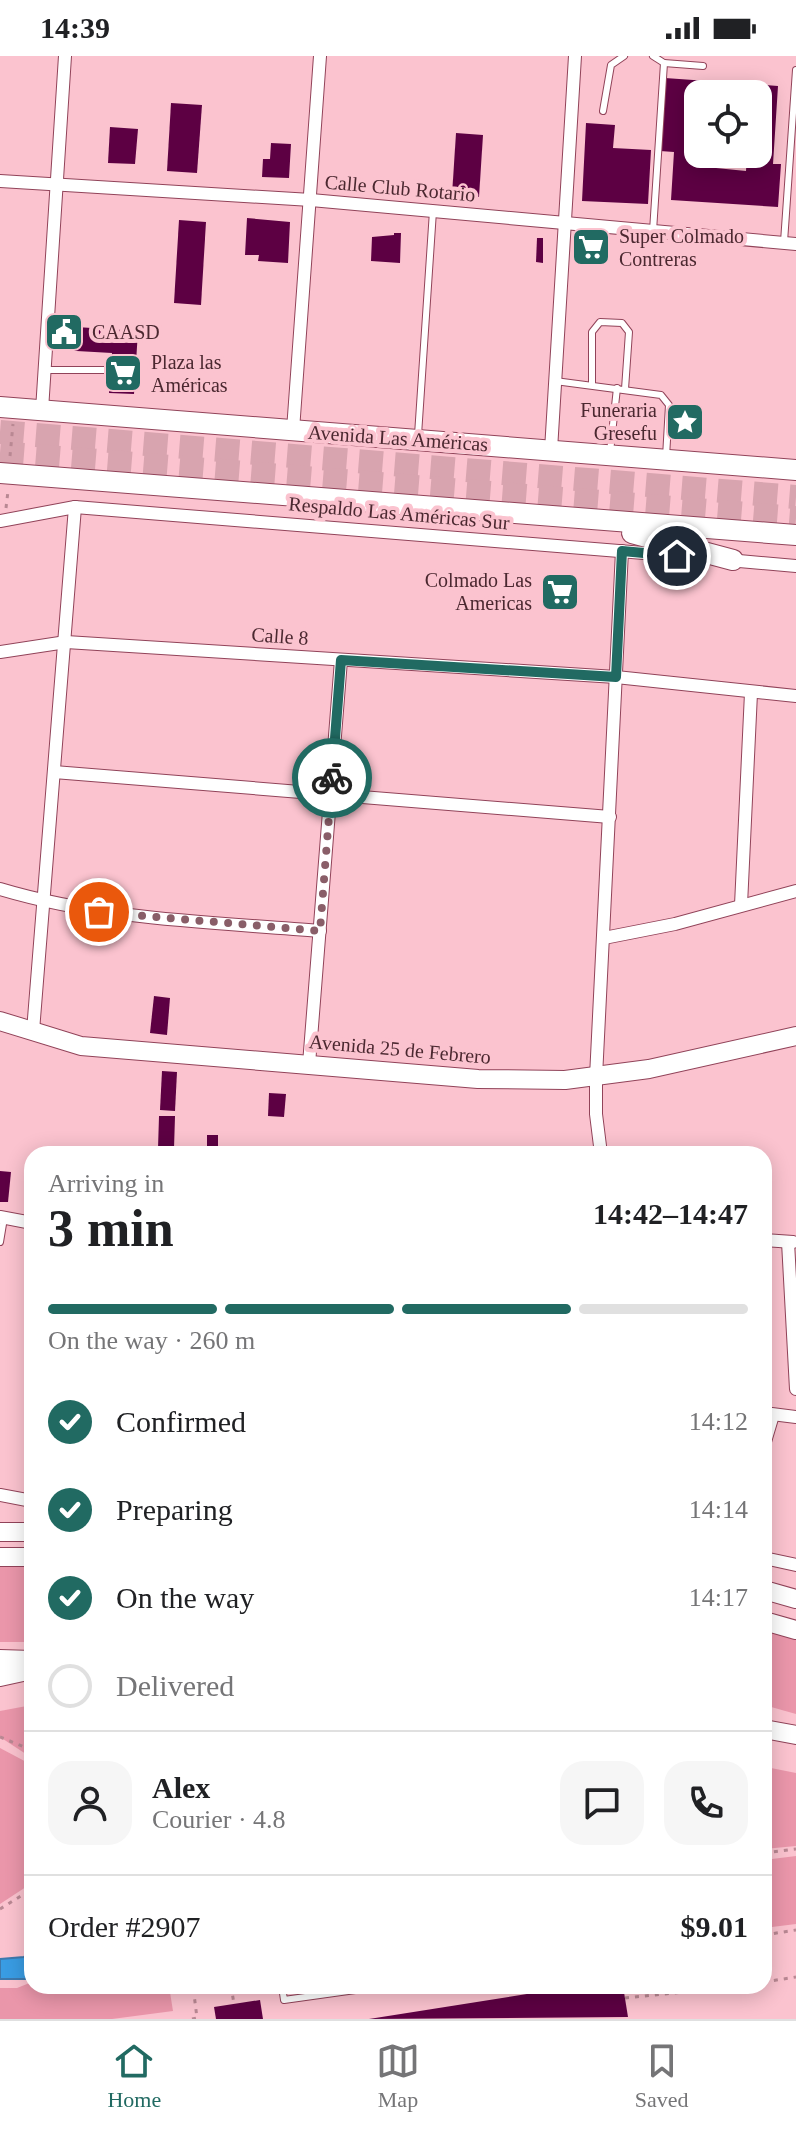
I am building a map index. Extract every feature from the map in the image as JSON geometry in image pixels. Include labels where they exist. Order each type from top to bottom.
[{"type":"main road","name":"Avenida Las Américas","points":[[7,408],[796,470]]},
{"type":"main road","points":[[4,473],[796,535],[796,526]]},
{"type":"main road","points":[[490,513],[628,532],[733,560]]},
{"type":"main road","name":"Avenida 25 de Febrero","points":[[0,1021],[81,1046],[478,1079],[565,1080],[596,1077],[649,1069],[796,1036]]},
{"type":"main road","points":[[0,1532],[24,1532]]},
{"type":"main road","points":[[0,1557],[24,1557]]},
{"type":"main road","points":[[772,1592],[796,1599]]},
{"type":"main road","points":[[772,1623],[796,1630]]},
{"type":"main road","points":[[0,1659],[24,1660]]},
{"type":"main road","points":[[0,1677],[24,1672]]},
{"type":"main road","points":[[772,1730],[796,1735]]},
{"type":"street","points":[[42,410],[65,56]]},
{"type":"street","points":[[293,430],[320,56]]},
{"type":"street","points":[[551,450],[575,56]]},
{"type":"street","name":"Calle Club Rotario","points":[[0,181],[311,200],[790,243]]},
{"type":"street","points":[[33,1031],[75,507]]},
{"type":"street","name":"Respaldo Las Américas Sur","points":[[0,521],[75,507],[796,566]]},
{"type":"street","points":[[600,1146],[596,1077],[622,551]]},
{"type":"street","name":"Calle 8","points":[[0,652],[66,642],[616,677],[796,696]]},
{"type":"street","points":[[309,1064],[341,660]]},
{"type":"street","points":[[741,905],[751,693]]},
{"type":"street","points":[[54,772],[610,817]]},
{"type":"street","points":[[0,889],[43,902],[99,912],[320,931]]},
{"type":"street","points":[[604,938],[675,924],[796,891]]},
{"type":"street","points":[[2,1217],[24,1221]]},
{"type":"street","points":[[772,1241],[792,1242],[796,1389]]},
{"type":"street","points":[[772,1414],[796,1417]]},
{"type":"street","points":[[0,1495],[24,1500]]},
{"type":"street","points":[[772,1560],[796,1565]]},
{"type":"lane","points":[[603,111],[611,65],[624,56]]},
{"type":"lane","points":[[653,56],[664,63],[703,66]]},
{"type":"lane","points":[[653,231],[664,63]]},
{"type":"lane","points":[[790,243],[796,70]]},
{"type":"lane","points":[[418,439],[433,211]]},
{"type":"lane","points":[[592,385],[592,332],[600,322],[622,323],[629,332],[610,455]]},
{"type":"lane","points":[[45,370],[105,370]]},
{"type":"lane","points":[[555,381],[661,395],[669,405],[666,459]]},
{"type":"lane","points":[[0,1242],[2,1217]]},
{"type":"lane","points":[[283,1994],[284,2000],[327,1994]]},
{"type":"path","points":[[6,508],[7,408]]},
{"type":"path","points":[[0,1737],[24,1747]]},
{"type":"path","points":[[772,1852],[796,1849]]},
{"type":"path","points":[[0,1909],[24,1894]]},
{"type":"path","points":[[772,1934],[796,1930]]},
{"type":"path","points":[[772,1981],[796,1977]]},
{"type":"path","points":[[192,2019],[197,2018],[194,1994]]},
{"type":"path","points":[[232,1994],[234,2004]]},
{"type":"path","points":[[625,1998],[660,1994]]},
{"type":"shaded area","points":[[24,1563],[24,1642],[0,1642],[0,1564]]},
{"type":"shaded area","points":[[772,1630],[796,1637],[796,1714],[772,1707]]},
{"type":"shaded area","points":[[24,1706],[24,1753],[0,1737],[0,1711]]},
{"type":"shaded area","points":[[0,1748],[24,1761],[24,1888],[0,1904]]},
{"type":"shaded area","points":[[772,1768],[796,1773],[796,1846],[772,1848]]},
{"type":"shaded area","points":[[796,1856],[796,1924],[772,1927],[772,1859]]},
{"type":"shaded area","points":[[24,1985],[24,1994],[170,1994],[173,2011],[112,2019],[0,2019],[0,1988]]},
{"type":"water","points":[[24,1957],[24,1979],[0,1979],[0,1959]]},
{"type":"building","points":[[665,78],[693,80],[684,80],[684,168],[746,171],[746,168],[772,168],[772,86],[778,86],[773,164],[781,164],[778,207],[671,200],[674,152],[660,151]]},
{"type":"building","points":[[171,103],[202,105],[197,173],[167,171]]},
{"type":"building","points":[[586,123],[615,125],[613,148],[651,150],[648,204],[582,201]]},
{"type":"building","points":[[110,127],[138,129],[135,164],[108,163]]},
{"type":"building","points":[[456,133],[483,135],[479,197],[452,195]]},
{"type":"building","points":[[271,143],[291,144],[289,178],[262,177],[263,159],[270,159]]},
{"type":"building","points":[[247,218],[290,222],[288,263],[258,261],[259,255],[245,255]]},
{"type":"building","points":[[179,220],[206,222],[201,305],[174,303]]},
{"type":"building","points":[[401,233],[400,263],[371,261],[372,237]]},
{"type":"building","points":[[537,238],[543,238],[543,263],[536,262]]},
{"type":"building","name":"Super Colmado Contreras","points":[[579,238],[607,240],[606,254],[575,251]]},
{"type":"building","name":"Plaza las Américas","points":[[61,326],[138,331],[134,394],[109,393],[112,353],[59,350]]},
{"type":"building","points":[[154,996],[170,998],[167,1035],[150,1033]]},
{"type":"building","points":[[162,1071],[177,1072],[175,1111],[160,1110]]},
{"type":"building","points":[[269,1093],[286,1094],[284,1117],[268,1116]]},
{"type":"building","points":[[159,1116],[175,1116],[174,1146],[158,1146]]},
{"type":"building","points":[[207,1135],[218,1135],[218,1146],[207,1146]]},
{"type":"building","points":[[0,1171],[11,1172],[8,1202],[0,1202]]},
{"type":"building","points":[[527,1994],[624,1994],[628,2017],[369,2019]]},
{"type":"building","points":[[260,2000],[263,2019],[216,2019],[214,2007]]},
{"type":"tunnel","points":[[0,432],[796,497]]},
{"type":"tunnel","points":[[0,453],[796,518]]},
{"type":"way so far","points":[[99,912],[320,931],[332,778]]},
{"type":"place","name":"Super Colmado Contreras","points":[[591,247]]},
{"type":"place","name":"CAASD","points":[[64,332]]},
{"type":"place","name":"Plaza las Américas","points":[[123,373]]},
{"type":"place","name":"Funeraria Gresefu","points":[[685,422]]},
{"type":"place","name":"Colmado Las Americas","points":[[560,592]]},
{"type":"route","points":[[332,778],[341,660],[616,677],[622,551],[677,556]]}]
